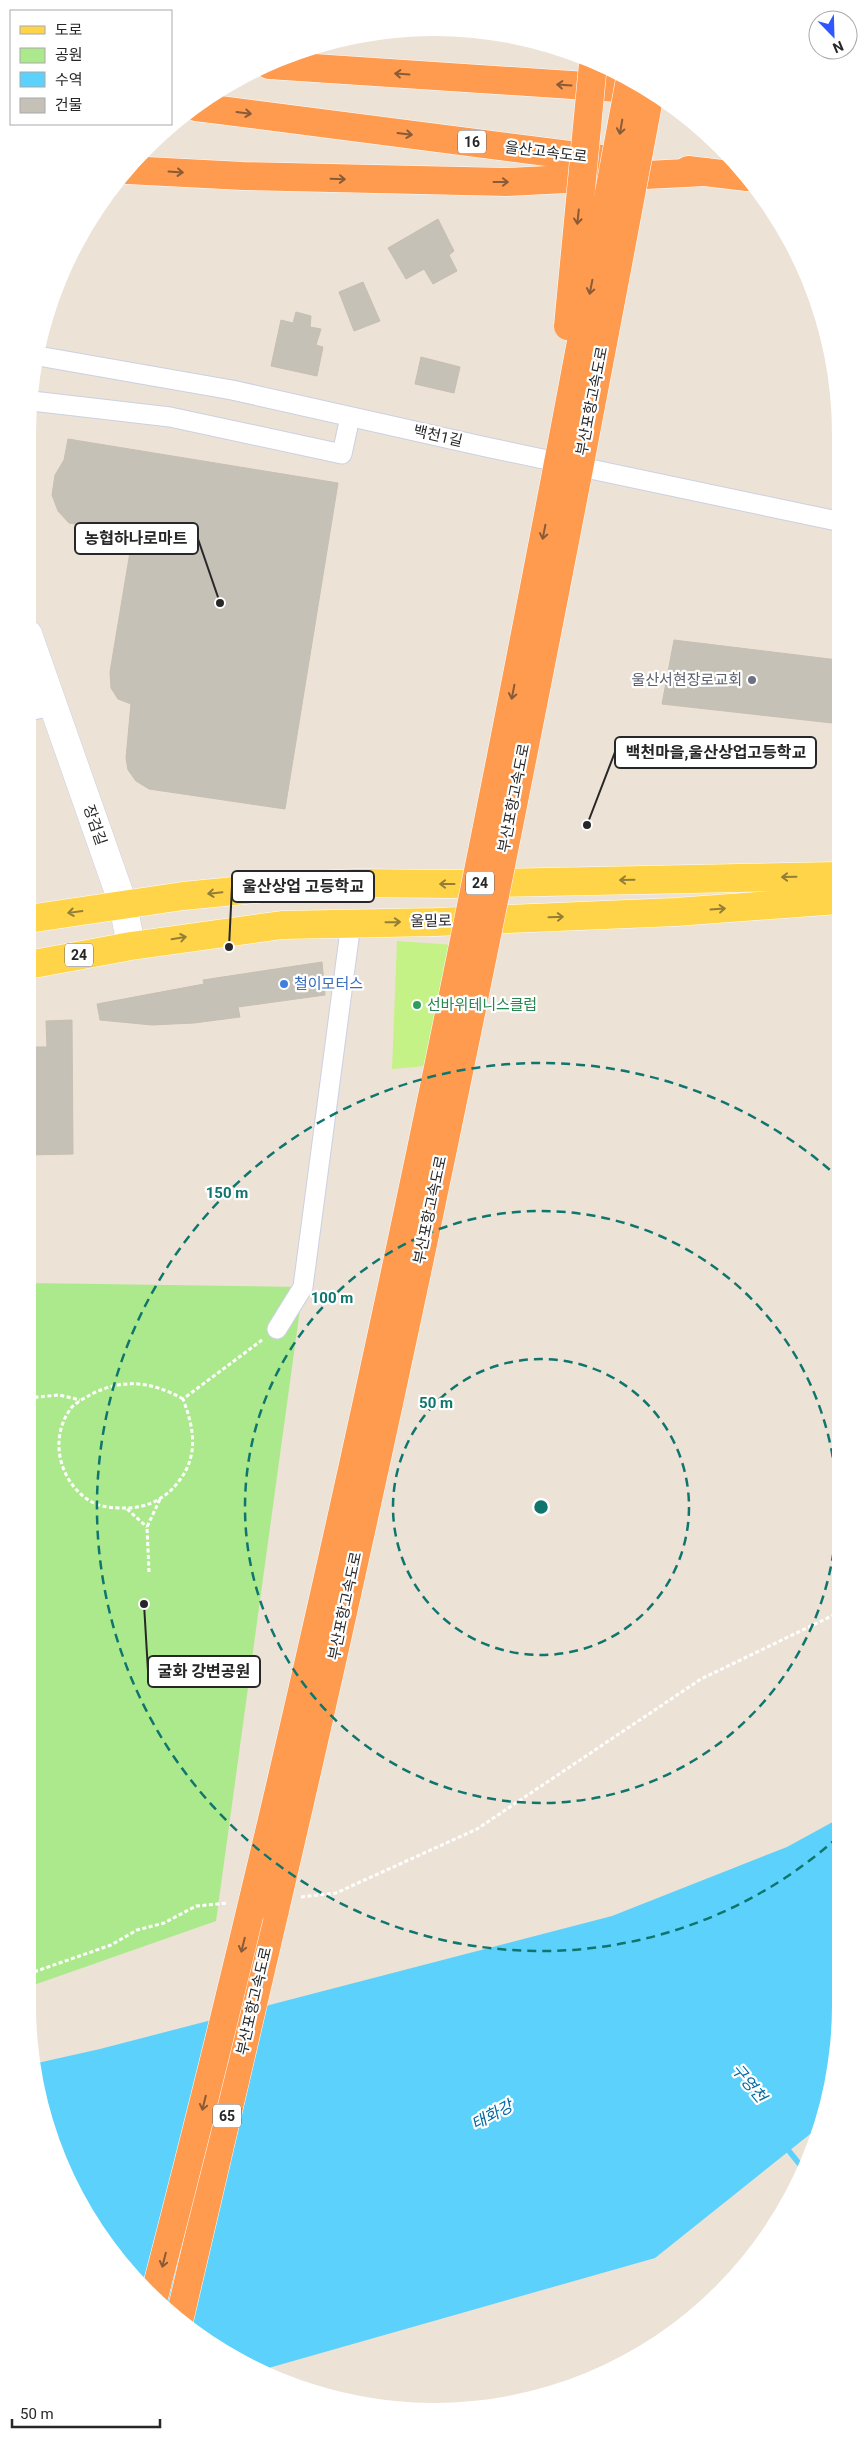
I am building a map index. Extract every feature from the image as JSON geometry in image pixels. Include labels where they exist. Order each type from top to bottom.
[{"type":"highway","points":[[284,66],[633,90]]},
{"type":"highway","points":[[551,499],[592,70]]},
{"type":"highway","name":"부산포항고속도로","points":[[156,2289],[255,1898],[410,1208],[551,499],[628,87]]},
{"type":"highway","name":"부산포항고속도로","points":[[181,2312],[327,1690],[440,1160],[561,562],[648,99]]},
{"type":"highway","name":"울산고속도로","points":[[206,108],[737,177]]},
{"type":"highway","points":[[136,170],[243,176],[507,182],[706,172]]},
{"type":"main road","name":"장검길","points":[[36,683],[40,708],[123,904],[131,946]]},
{"type":"main road","name":"24","points":[[36,918],[123,904],[276,887],[346,884],[448,884],[832,876]]},
{"type":"main road","name":"울밀로","points":[[36,964],[131,946],[282,925],[436,922],[676,912],[832,900]]},
{"type":"street","name":"백천1길","points":[[44,357],[232,390],[832,520]]},
{"type":"street","points":[[38,401],[170,417],[342,454],[350,417]]},
{"type":"street","points":[[277,1329],[303,1287],[351,923]]},
{"type":"path","points":[[183,1399],[277,1329]]},
{"type":"path","points":[[120,1383],[156,1388],[183,1399],[194,1435],[191,1455],[184,1474],[174,1488],[160,1499],[147,1505],[126,1508],[106,1508],[87,1500],[75,1487],[61,1466],[59,1436],[69,1410],[81,1400],[120,1383]]},
{"type":"path","points":[[36,1397],[59,1395],[81,1400]]},
{"type":"path","points":[[149,1572],[147,1527],[160,1499]]},
{"type":"path","points":[[126,1508],[147,1527]]},
{"type":"path","points":[[298,1897],[336,1893],[477,1829],[702,1679],[832,1616]]},
{"type":"path","points":[[36,1971],[111,1946],[137,1930],[164,1923],[196,1906],[233,1903]]},
{"type":"green space","name":"선바위테니스클럽","points":[[397,941],[454,945],[424,1066],[392,1069]]},
{"type":"green space","points":[[36,1283],[303,1287],[216,1921],[36,1984]]},
{"type":"water","name":"태화강","points":[[832,1822],[831,2031],[824,2083],[811,2133],[655,2258],[271,2367],[213,2336],[192,2321],[153,2286],[118,2247],[103,2226],[77,2181],[57,2133],[44,2083],[41,2062],[100,2049],[612,1916],[787,1847]]},
{"type":"building","points":[[438,219],[454,251],[449,255],[457,271],[433,284],[424,269],[406,279],[388,248]]},
{"type":"building","points":[[363,282],[380,321],[354,331],[339,292]]},
{"type":"building","points":[[296,312],[311,316],[310,327],[321,329],[316,345],[323,347],[317,376],[271,366],[281,320],[293,323]]},
{"type":"building","points":[[421,357],[460,367],[454,393],[415,384]]},
{"type":"building","points":[[68,439],[338,483],[285,809],[149,789],[136,781],[128,770],[126,758],[131,704],[118,699],[111,688],[110,672],[133,534],[69,523],[58,511],[52,495],[55,475],[64,460]]},
{"type":"building","name":"울산서현장로교회","points":[[674,640],[832,659],[832,723],[662,704]]},
{"type":"building","points":[[322,962],[325,995],[238,1007],[240,1017],[194,1023],[152,1025],[100,1020],[97,1004],[204,984],[203,980]]},
{"type":"building","points":[[72,1020],[73,1154],[36,1155],[36,1047],[47,1047],[46,1021]]},
{"type":"waterway","name":"구영천","points":[[785,2146],[799,2163]]},
{"type":"place","name":"농협하나로마트","points":[[220,603]]},
{"type":"place","name":"울산서현장로교회","points":[[752,680]]},
{"type":"place","name":"백천마을,울산상업고등학교","points":[[587,825]]},
{"type":"place","name":"울산상업 고등학교","points":[[229,947]]},
{"type":"place","name":"철이모터스","points":[[284,984]]},
{"type":"place","name":"선바위테니스클럽","points":[[417,1005]]},
{"type":"place","name":"굴화 강변공원","points":[[144,1604]]}]
